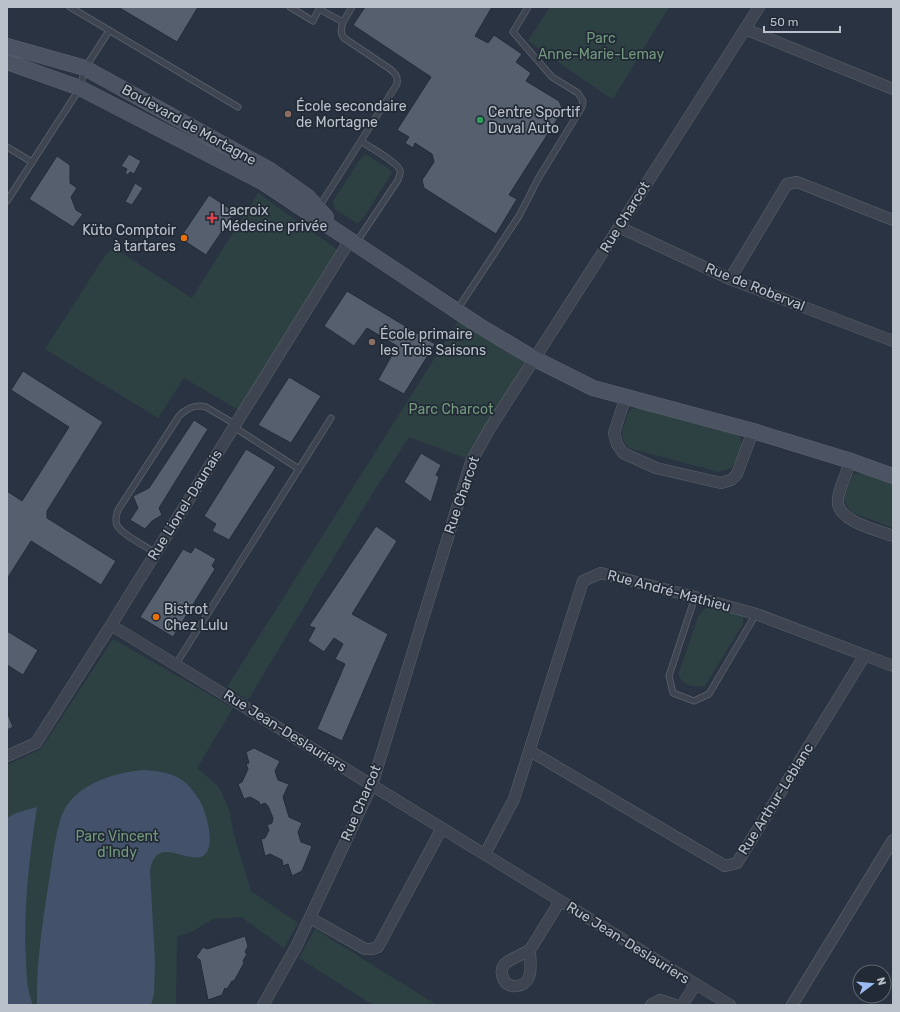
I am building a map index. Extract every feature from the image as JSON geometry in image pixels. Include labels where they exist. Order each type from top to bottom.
[{"type":"street","name":"Rue Charcot","points":[[264,1005],[296,947],[372,785],[472,462],[490,428],[759,7]]},
{"type":"street","points":[[745,28],[893,89]]},
{"type":"street","name":"Boulevard de Mortagne","points":[[7,46],[84,68],[270,170],[308,197],[318,209],[353,241]]},
{"type":"street","name":"Boulevard de Mortagne","points":[[7,62],[80,88],[217,162],[264,183],[457,310],[535,359],[593,388],[753,430],[893,476]]},
{"type":"street","points":[[730,279],[787,184],[797,182],[893,220]]},
{"type":"street","name":"Rue de Roberval","points":[[619,227],[730,279],[893,341]]},
{"type":"street","name":"Rue Lionel-Daunais","points":[[7,756],[36,743],[111,625],[234,425],[353,241]]},
{"type":"street","points":[[626,396],[614,433],[617,444],[623,453],[656,468],[721,483],[731,480],[737,474],[753,430]]},
{"type":"street","points":[[851,461],[837,499],[840,510],[848,518],[893,536]]},
{"type":"street","name":"Rue André-Mathieu","points":[[485,854],[514,799],[583,581],[602,572],[756,614],[893,666]]},
{"type":"street","name":"Rue Jean-Deslauriers","points":[[111,625],[730,1005]]},
{"type":"street","name":"Rue Arthur-Leblanc","points":[[530,751],[726,866],[737,863],[865,655]]},
{"type":"street","points":[[310,918],[365,949],[378,947],[442,828]]},
{"type":"street","points":[[792,1005],[893,840]]},
{"type":"street","name":"Rue Jean-Deslauriers","points":[[530,950],[560,901]]},
{"type":"street","name":"Rue Jean-Deslauriers","points":[[682,1005],[696,984]]},
{"type":"street","name":"Rue Jean-Deslauriers","points":[[651,1005],[660,1000],[675,1005]]},
{"type":"lane","points":[[70,7],[238,106]]},
{"type":"lane","points":[[290,7],[313,21],[320,9],[343,22]]},
{"type":"lane","points":[[318,209],[397,84],[398,79],[396,74],[390,69],[344,38],[341,29],[343,22],[352,7]]},
{"type":"lane","points":[[457,310],[519,216],[538,179],[582,106],[583,101],[578,93],[552,77],[513,32],[528,7]]},
{"type":"lane","points":[[7,201],[80,88],[84,68],[109,31]]},
{"type":"lane","points":[[353,241],[398,180],[400,175],[400,170],[394,164],[361,141]]},
{"type":"lane","points":[[7,147],[32,162]]},
{"type":"lane","points":[[156,552],[126,534],[118,526],[116,516],[118,510],[179,416],[190,407],[206,407],[299,469]]},
{"type":"lane","points":[[176,664],[331,418]]},
{"type":"lane","points":[[695,597],[669,676],[673,693],[694,701],[708,694],[756,614]]},
{"type":"green space","name":"Parc Anne-Marie-Lemay","points":[[550,7],[669,7],[613,99],[528,41]]},
{"type":"green space","points":[[366,154],[389,169],[392,173],[362,220],[357,223],[335,209],[333,201],[362,157]]},
{"type":"green space","points":[[258,193],[342,253],[242,412],[184,378],[158,418],[45,349],[106,254],[114,248],[192,298]]},
{"type":"green space","name":"Parc Charcot","points":[[460,318],[526,359],[468,459],[409,437],[374,491],[248,700],[227,687]]},
{"type":"green space","points":[[641,407],[739,434],[741,439],[741,447],[732,468],[719,472],[629,448],[623,440],[622,432],[629,412],[632,409]]},
{"type":"green space","points":[[864,472],[893,483],[893,528],[851,512],[846,504],[844,497],[852,476]]},
{"type":"green space","points":[[709,606],[743,615],[743,624],[705,686],[697,687],[686,684],[678,675],[698,617],[702,611]]},
{"type":"green space","name":"Parc Vincent d'Indy","points":[[113,639],[233,708],[197,768],[219,787],[229,809],[234,835],[251,891],[298,923],[284,948],[241,917],[213,919],[193,931],[177,937],[176,1005],[7,1005],[7,765],[41,749]]},
{"type":"green space","points":[[315,929],[437,1005],[373,1005],[299,958]]},
{"type":"water","points":[[144,770],[172,775],[187,784],[200,801],[207,821],[210,838],[207,852],[203,856],[188,857],[165,852],[158,854],[153,860],[150,871],[155,962],[154,994],[151,1005],[37,1005],[39,953],[43,919],[56,835],[64,810],[75,796],[92,784],[123,773]]},
{"type":"water","points":[[37,807],[31,846],[25,924],[27,979],[33,1005],[7,1005],[7,818],[16,813]]},
{"type":"building","points":[[118,7],[198,7],[177,42]]},
{"type":"building","name":"Centre Sportif Duval Auto","points":[[365,7],[492,7],[475,36],[488,43],[494,35],[522,54],[516,62],[531,73],[526,81],[559,101],[563,110],[509,195],[517,199],[496,234],[424,188],[422,180],[434,162],[432,154],[415,143],[413,148],[405,143],[409,137],[397,130],[431,77],[353,25]]},
{"type":"building","points":[[129,154],[141,161],[134,174],[130,172],[128,175],[125,173],[127,169],[121,166]]},
{"type":"building","points":[[57,156],[70,165],[70,183],[77,188],[71,197],[76,210],[83,214],[73,227],[29,199]]},
{"type":"building","points":[[135,183],[143,188],[132,205],[125,202]]},
{"type":"building","points":[[209,195],[235,212],[206,255],[180,238]]},
{"type":"building","points":[[347,291],[435,344],[404,394],[378,380],[397,346],[367,328],[354,346],[324,326]]},
{"type":"building","points":[[23,371],[103,422],[47,511],[47,518],[116,561],[101,585],[31,541],[7,579],[7,491],[22,501],[69,427],[11,390]]},
{"type":"building","points":[[289,377],[321,396],[291,443],[258,425]]},
{"type":"building","points":[[194,420],[208,429],[159,508],[162,515],[152,521],[145,529],[130,520],[138,508],[133,496],[149,488]]},
{"type":"building","points":[[246,449],[276,467],[229,540],[212,531],[216,524],[204,516]]},
{"type":"building","points":[[421,453],[441,465],[436,475],[439,477],[431,502],[404,482]]},
{"type":"building","points":[[376,526],[397,541],[352,614],[388,634],[342,741],[317,729],[345,664],[335,659],[343,644],[334,638],[324,652],[308,641],[315,628],[309,626]]},
{"type":"building","points":[[195,547],[216,559],[212,566],[215,569],[173,637],[140,617],[183,549],[191,553]]},
{"type":"building","points":[[7,631],[38,650],[23,675],[7,665]]},
{"type":"building","points":[[7,712],[13,727],[7,730]]},
{"type":"building","points":[[254,748],[280,761],[275,771],[278,780],[289,784],[283,797],[289,817],[302,823],[298,832],[301,842],[312,846],[302,871],[292,876],[288,864],[283,866],[282,860],[270,854],[265,856],[261,839],[265,838],[269,830],[267,825],[272,823],[273,818],[268,806],[265,803],[260,805],[259,802],[250,797],[244,799],[238,784],[242,782],[248,769],[246,764],[249,763],[246,752]]},
{"type":"building","points":[[245,936],[248,946],[245,952],[247,954],[243,961],[244,963],[234,981],[232,981],[227,989],[225,988],[222,995],[208,1000],[200,960],[196,957],[203,947],[207,949]]},
{"type":"place","name":"École secondaire de Mortagne","points":[[288,114]]},
{"type":"place","name":"Centre Sportif Duval Auto","points":[[480,120]]},
{"type":"place","name":"Lacroix Médecine privée","points":[[212,218]]},
{"type":"place","name":"Küto Comptoir à tartares","points":[[184,238]]},
{"type":"place","name":"École primaire les Trois Saisons","points":[[372,342]]},
{"type":"place","name":"Bistrot Chez Lulu","points":[[156,617]]}]
